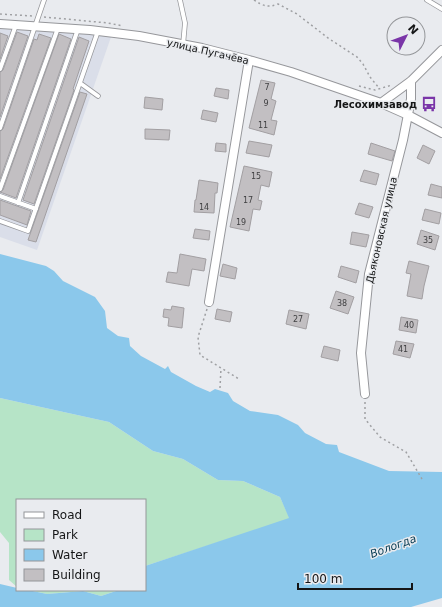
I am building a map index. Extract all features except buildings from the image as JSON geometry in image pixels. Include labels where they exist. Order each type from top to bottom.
[{"type":"street","name":"улица Пугачёва","points":[[0,24],[98,31],[139,36],[202,48],[291,72],[381,103],[442,133]]},
{"type":"street","points":[[381,103],[411,81],[442,50]]},
{"type":"street","points":[[209,302],[249,60]]},
{"type":"street","name":"Дьяконовская улица","points":[[365,394],[361,353],[369,274],[403,140],[411,99],[411,81]]},
{"type":"lane","points":[[0,128],[44,0]]},
{"type":"lane","points":[[180,0],[185,23],[183,45]]},
{"type":"lane","points":[[427,0],[442,9]]},
{"type":"lane","points":[[0,70],[16,25]]},
{"type":"lane","points":[[0,190],[58,28]]},
{"type":"lane","points":[[18,203],[78,29]]},
{"type":"lane","points":[[0,221],[28,231],[98,31]]},
{"type":"lane","points":[[80,83],[98,96]]},
{"type":"lane","points":[[0,196],[36,209]]},
{"type":"path","points":[[254,0],[262,6],[272,6],[278,4],[297,14],[328,38],[357,57],[379,89]]},
{"type":"path","points":[[209,302],[198,337],[200,355],[239,379]]},
{"type":"path","points":[[220,388],[221,368]]},
{"type":"path","points":[[365,394],[365,419],[380,438],[406,452],[422,479]]},
{"type":"shaded area","points":[[0,29],[89,34],[111,37],[37,250],[0,237]]},
{"type":"green space","points":[[0,398],[109,422],[153,451],[183,459],[218,480],[243,481],[280,497],[290,519],[146,566],[146,499],[16,499],[16,586],[9,580],[9,543],[0,532]]},
{"type":"green space","points":[[33,591],[83,591],[47,594]]},
{"type":"green space","points":[[83,591],[116,591],[101,596]]},
{"type":"water","name":"Вологда","points":[[0,254],[46,266],[54,271],[63,281],[95,297],[105,311],[107,328],[118,336],[129,338],[130,346],[141,356],[165,369],[168,366],[171,372],[196,386],[210,392],[215,389],[228,393],[233,401],[250,411],[278,415],[298,425],[305,433],[326,444],[337,445],[339,452],[389,471],[442,472],[442,598],[411,607],[0,607],[0,584],[16,588],[16,591],[33,591],[47,594],[83,591],[101,596],[116,591],[146,591],[146,566],[289,518],[280,497],[243,481],[218,480],[183,459],[153,451],[109,422],[0,398]]},
{"type":"place","name":"Лесохимзавод","points":[[429,104]]}]
